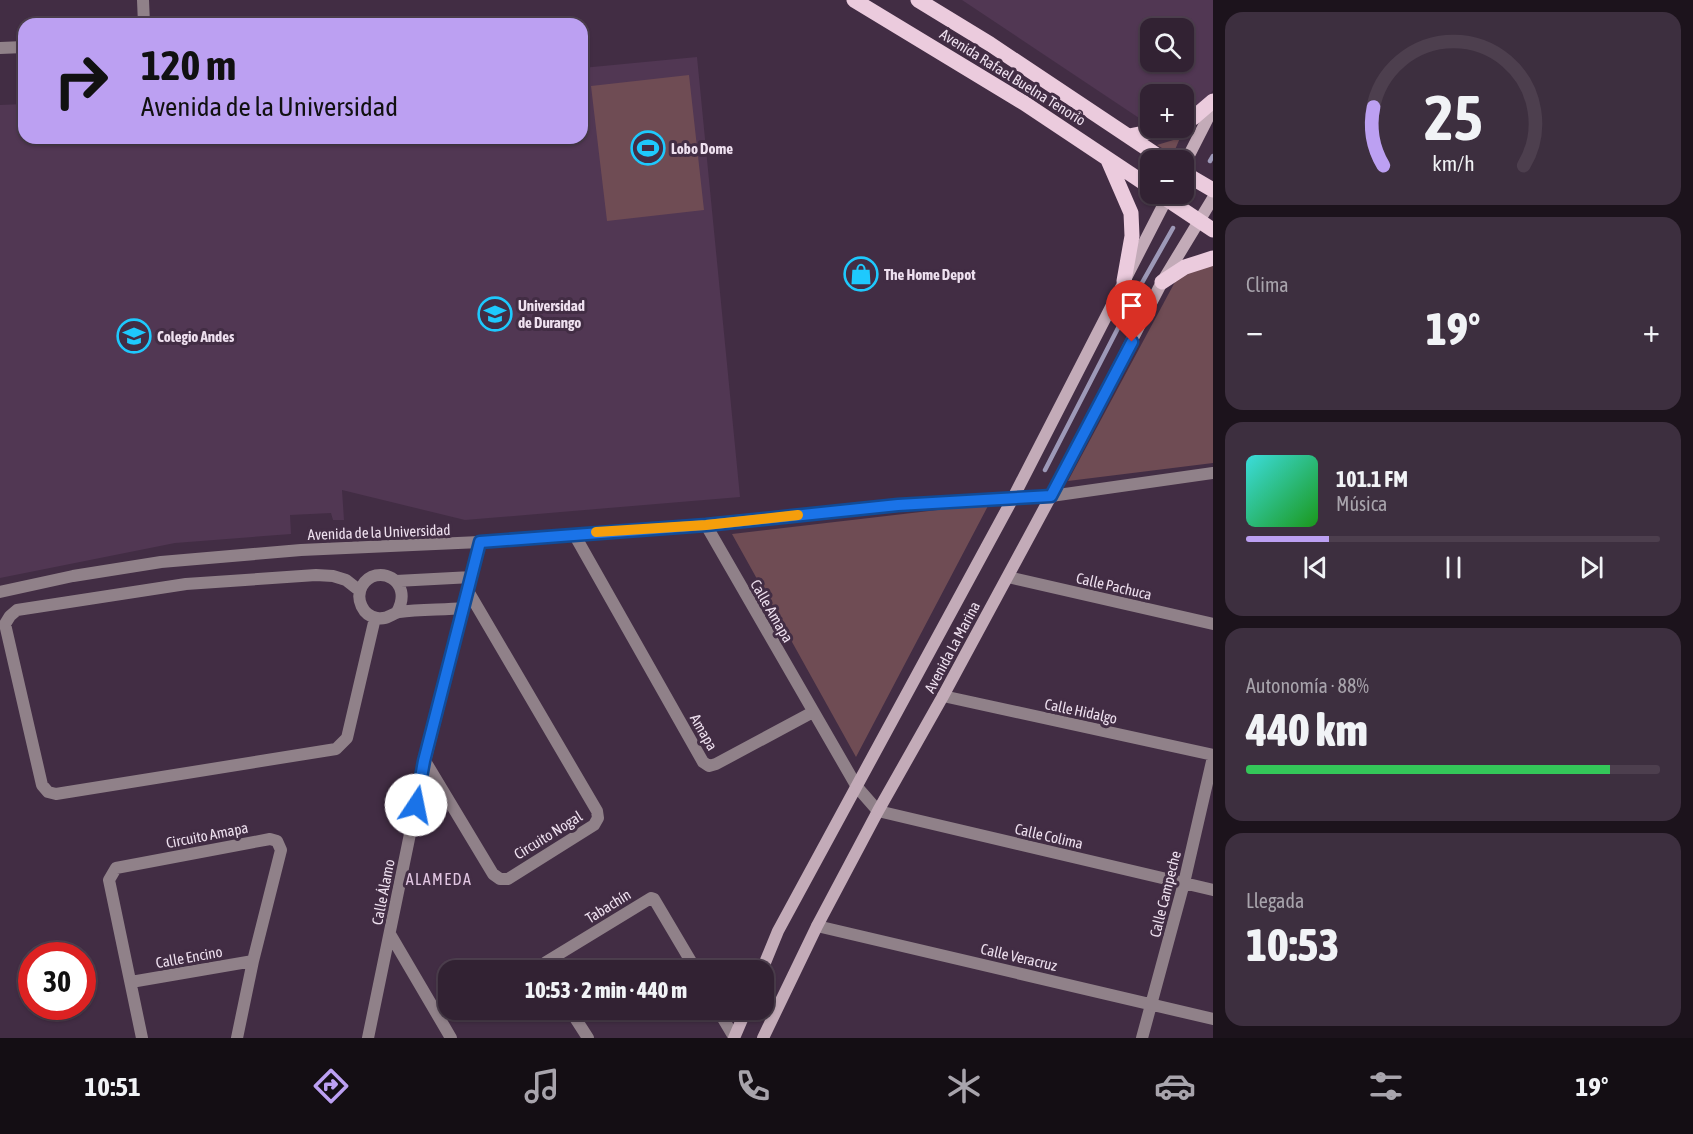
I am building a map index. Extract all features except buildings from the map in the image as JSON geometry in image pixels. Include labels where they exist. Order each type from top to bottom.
[{"type":"main road","name":"Avenida Rafael Buelna Tenorio","points":[[854,0],[1024,103],[1140,181]]},
{"type":"main road","name":"Avenida Rafael Buelna Tenorio","points":[[918,0],[990,44],[1149,150]]},
{"type":"main road","points":[[1194,117],[1213,101]]},
{"type":"main road","points":[[1192,150],[1213,108]]},
{"type":"main road","points":[[1129,136],[1140,134]]},
{"type":"main road","points":[[1108,160],[1131,213],[1132,236],[1124,281]]},
{"type":"main road","points":[[1194,179],[1213,190]]},
{"type":"main road","name":"Avenida La Marina","points":[[763,1038],[817,926],[878,811],[944,696],[1162,282],[1213,198]]},
{"type":"main road","name":"Avenida La Marina","points":[[766,960],[778,931],[1013,498],[1124,281],[1160,204]]},
{"type":"main road","points":[[1176,204],[1213,230]]},
{"type":"main road","points":[[1162,282],[1185,267],[1213,258]]},
{"type":"main road","points":[[734,1037],[742,1020]]},
{"type":"street","points":[[143,0],[144,18]]},
{"type":"street","points":[[0,48],[18,46]]},
{"type":"street","points":[[1013,498],[1051,496],[1213,473]]},
{"type":"street","name":"Avenida de la Universidad","points":[[0,591],[73,576],[161,562],[301,550],[480,542],[706,525],[898,505],[1013,498]]},
{"type":"street","name":"Calle Amapa","points":[[706,525],[813,712]]},
{"type":"street","name":"Amapa","points":[[574,534],[703,762],[709,766],[716,764],[813,712]]},
{"type":"street","name":"Calle Álamo","points":[[368,1038],[424,761],[480,542]]},
{"type":"street","points":[[397,612],[402,603],[402,591],[396,581],[386,575],[375,576],[365,581],[360,591],[359,602],[365,612],[375,618],[387,618],[397,612],[464,608]]},
{"type":"street","points":[[360,591],[346,580],[333,576],[222,581],[144,590],[17,610],[5,624],[42,785],[48,792],[56,794],[336,749],[347,738],[375,618]]},
{"type":"street","points":[[396,581],[472,576]]},
{"type":"street","name":"Calle Pachuca","points":[[1008,576],[1213,624]]},
{"type":"street","name":"Circuito Nogal","points":[[424,761],[493,874],[500,879],[507,879],[594,825],[598,818],[597,811],[468,591]]},
{"type":"street","name":"Calle Hidalgo","points":[[944,696],[1213,756]]},
{"type":"street","points":[[813,712],[857,787],[878,811]]},
{"type":"street","name":"Calle Campeche","points":[[1142,1038],[1184,883],[1213,756]]},
{"type":"street","name":"Calle Colima","points":[[878,811],[1213,890]]},
{"type":"street","name":"Circuito Amapa","points":[[142,1038],[109,880],[116,868],[270,839],[277,841],[281,850],[253,961],[237,1038]]},
{"type":"street","name":"Tabachín","points":[[549,960],[651,898],[654,899],[690,960]]},
{"type":"street","name":"Calle Veracruz","points":[[817,926],[1213,1019]]},
{"type":"street","points":[[390,934],[452,1038]]},
{"type":"street","name":"Calle Encino","points":[[131,982],[253,961]]},
{"type":"street","points":[[576,1020],[588,1038]]},
{"type":"street","points":[[724,1020],[734,1037]]},
{"type":"shaded area","points":[[962,0],[1213,0],[1213,90],[1208,98],[1194,106],[1194,84],[1140,84],[1140,119]]},
{"type":"shaded area","name":"Universidad de Durango","points":[[697,57],[740,497],[465,520],[342,490],[344,520],[333,520],[331,513],[290,515],[291,534],[175,543],[0,578],[0,105],[18,104],[18,144],[588,144],[588,67]]},
{"type":"shaded area","name":"Lobo Dome","points":[[689,75],[704,210],[607,221],[591,86]]},
{"type":"shaded area","points":[[1180,138],[1175,150],[1165,150],[1157,145]]},
{"type":"shaded area","points":[[1213,265],[1213,463],[1068,481],[1176,280],[1199,267]]},
{"type":"shaded area","points":[[989,504],[856,757],[732,534]]},
{"type":"waterway","points":[[1210,161],[1213,156]]},
{"type":"waterway","points":[[1045,470],[1134,297],[1173,228]]},
{"type":"slow traffic","points":[[596,532],[706,525],[798,515]]},
{"type":"place","name":"Lobo Dome","points":[[648,148]]},
{"type":"place","name":"The Home Depot","points":[[861,274]]},
{"type":"place","name":"Universidad de Durango","points":[[495,314]]},
{"type":"place","name":"Colegio Andes","points":[[134,336]]},
{"type":"district","name":"ALAMEDA","points":[[439,879]]},
{"type":"route","points":[[416,805],[424,761],[480,542],[706,525],[898,505],[1051,496],[1132,342]]}]
